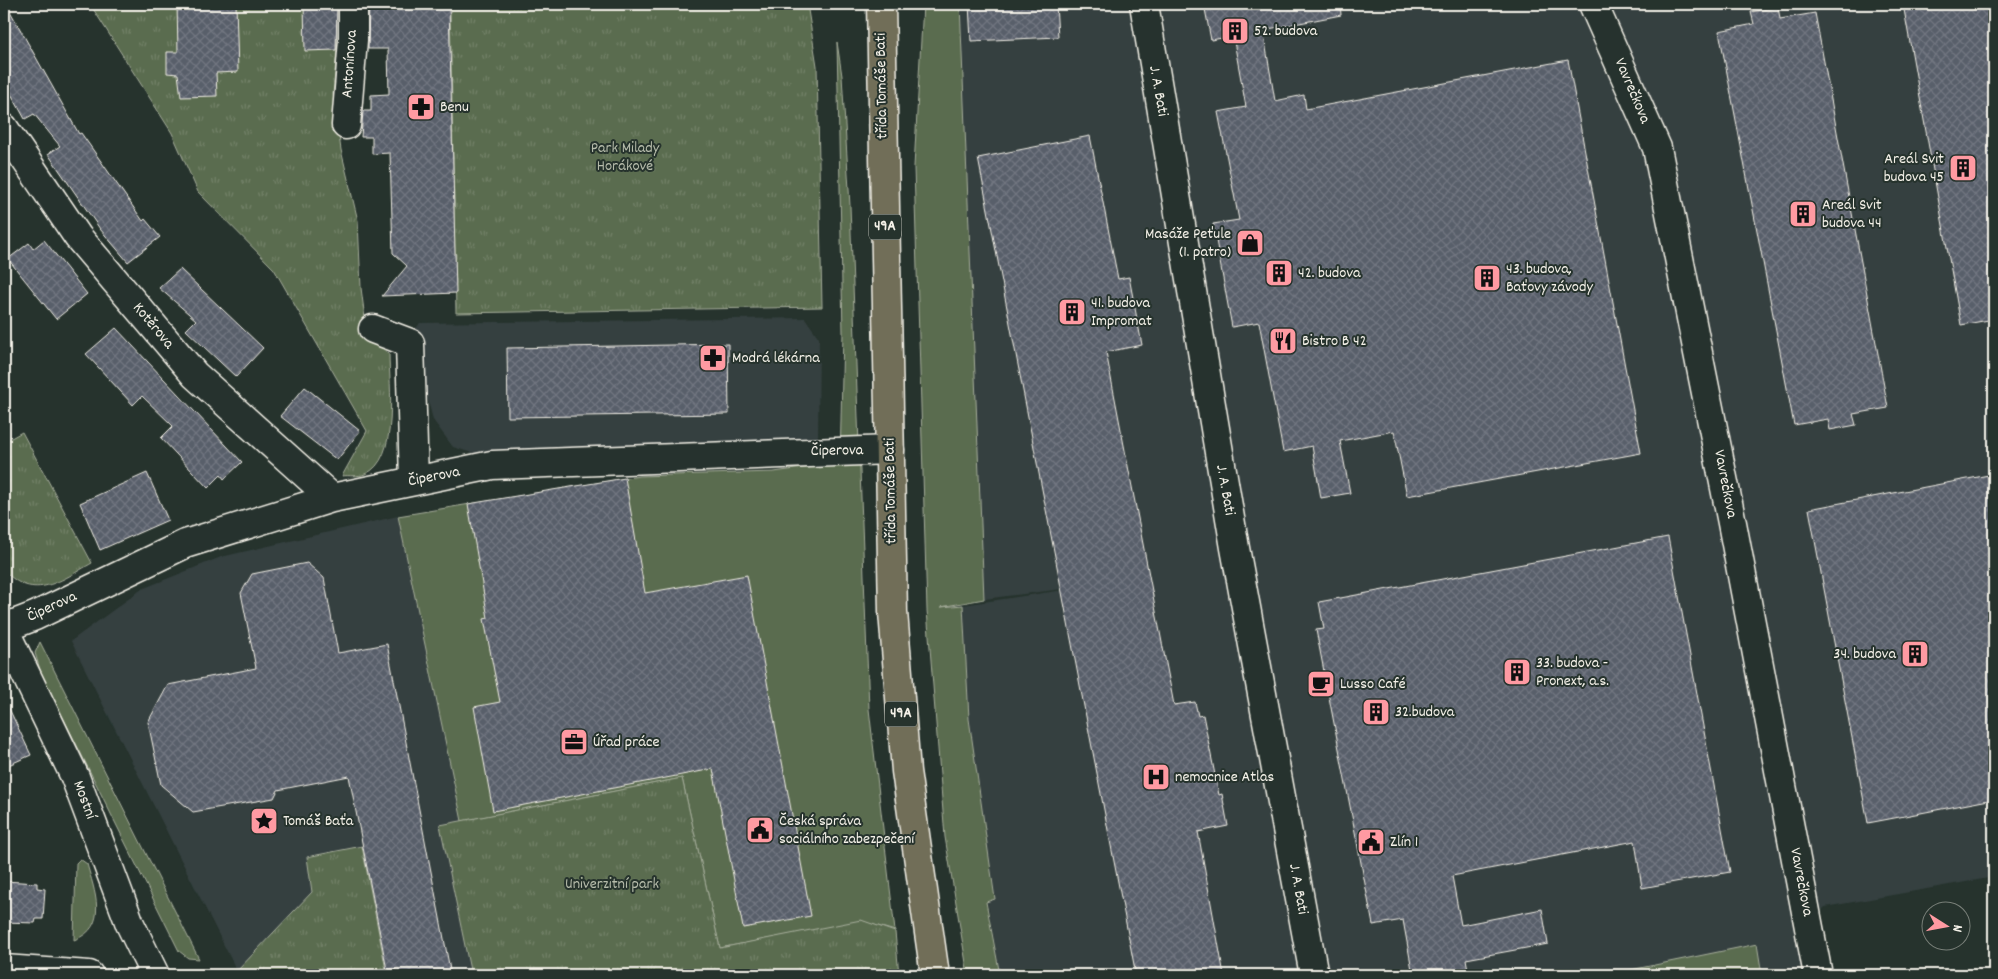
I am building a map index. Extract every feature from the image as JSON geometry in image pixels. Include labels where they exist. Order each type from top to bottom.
[{"type":"main road","name":"třída Tomáše Bati","points":[[881,4],[893,612],[906,771],[935,975]]},
{"type":"street","name":"Antonínova","points":[[346,125],[353,40],[353,4]]},
{"type":"street","name":"J. A. Bati","points":[[1144,4],[1235,548],[1314,975]]},
{"type":"street","name":"Vavrečkova","points":[[1594,4],[1657,148],[1732,523],[1818,975]]},
{"type":"street","name":"Kotěrova","points":[[4,128],[78,237],[195,376],[332,498]]},
{"type":"street","points":[[373,329],[410,343],[414,481]]},
{"type":"street","name":"Čiperova","points":[[4,629],[186,544],[332,498],[414,481],[492,466],[890,450]]},
{"type":"street","name":"Mostní","points":[[4,629],[75,777],[148,974]]},
{"type":"street","points":[[4,969],[89,975]]},
{"type":"shaded area","points":[[958,4],[1994,4],[1994,877],[1825,907],[1796,936],[1804,975],[1000,975],[987,901],[995,899],[969,719],[963,605],[1131,580],[984,599]]},
{"type":"shaded area","points":[[805,318],[819,338],[818,439],[498,461],[453,447],[433,420],[426,392],[416,392],[415,330],[420,323]]},
{"type":"shaded area","points":[[398,516],[425,608],[462,821],[440,826],[471,975],[387,975],[363,854],[237,971],[71,641],[142,589],[221,557]]},
{"type":"green space","points":[[90,4],[336,4],[337,50],[333,94],[341,150],[358,221],[361,288],[367,334],[389,354],[391,401],[388,438],[384,454],[376,466],[365,474],[342,476],[367,431],[274,269],[198,192],[172,133]]},
{"type":"green space","name":"Park Milady Horákové","points":[[450,4],[807,4],[817,66],[822,307],[456,313]]},
{"type":"green space","points":[[923,4],[960,4],[984,599],[941,607],[963,605],[969,719],[995,899],[986,902],[1000,975],[968,975],[945,837],[927,610],[914,167]]},
{"type":"green space","points":[[837,42],[842,76],[850,206],[869,709],[895,931],[861,921],[720,948],[682,778],[462,821],[398,516],[639,476],[774,472],[840,463],[843,333]]},
{"type":"green space","points":[[22,432],[92,563],[59,581],[37,587],[15,580],[4,570],[4,442]]},
{"type":"green space","points":[[40,642],[199,959],[188,958],[179,951],[41,673],[35,653]]},
{"type":"green space","name":"Univerzitní park","points":[[682,778],[720,948],[861,920],[895,932],[899,975],[471,975],[440,825]]},
{"type":"green space","points":[[362,846],[387,975],[236,975],[237,971],[312,892],[307,857]]},
{"type":"green space","points":[[80,859],[87,864],[97,907],[96,917],[92,926],[85,934],[74,940],[76,863]]},
{"type":"green space","points":[[1757,944],[1762,975],[1606,975]]},
{"type":"building","points":[[4,4],[6,4],[79,134],[81,133],[143,221],[145,219],[160,237],[128,262],[100,229],[48,154],[60,146],[34,114],[25,119],[4,81]]},
{"type":"building","points":[[177,4],[236,4],[238,72],[216,73],[217,96],[181,97],[178,74],[167,73],[167,52],[178,52]]},
{"type":"building","points":[[304,4],[337,4],[336,50],[305,51]]},
{"type":"building","points":[[369,4],[449,4],[456,293],[382,296],[407,266],[393,253],[390,153],[372,154],[372,137],[361,137],[363,111],[371,111],[371,95],[389,94],[388,49],[368,49]]},
{"type":"building","points":[[969,4],[1056,4],[1058,37],[971,41]]},
{"type":"building","name":"43. budova, Baťovy závody","points":[[1204,4],[1340,4],[1341,15],[1263,30],[1275,101],[1304,95],[1306,109],[1568,60],[1641,453],[1407,496],[1394,431],[1340,441],[1350,493],[1321,498],[1312,446],[1283,452],[1259,322],[1232,327],[1213,224],[1239,220],[1218,112],[1246,107],[1233,36],[1211,40]]},
{"type":"building","name":"Areál Svit budova 45","points":[[1903,4],[1992,4],[1994,17],[1994,319],[1961,325]]},
{"type":"building","name":"Areál Svit budova 44","points":[[1778,7],[1780,19],[1815,13],[1888,408],[1853,414],[1856,425],[1830,430],[1828,419],[1794,425],[1719,31],[1754,24],[1751,12]]},
{"type":"building","points":[[1090,136],[1118,279],[1129,277],[1142,345],[1106,352],[1174,705],[1195,702],[1198,716],[1203,715],[1219,795],[1222,794],[1228,826],[1198,832],[1224,975],[1136,975],[978,158]]},
{"type":"building","points":[[44,240],[87,294],[56,319],[8,259],[29,243],[33,249]]},
{"type":"building","points":[[180,269],[263,348],[236,377],[186,330],[196,320],[159,288]]},
{"type":"building","points":[[116,328],[242,462],[224,479],[221,475],[208,488],[161,438],[173,426],[142,396],[133,405],[86,354]]},
{"type":"building","points":[[728,344],[729,414],[508,417],[507,348]]},
{"type":"building","points":[[305,387],[360,431],[337,460],[280,416]]},
{"type":"building","points":[[147,473],[168,520],[100,550],[80,503]]},
{"type":"building","name":"34. budova","points":[[1994,474],[1994,799],[1868,823],[1809,509]]},
{"type":"building","points":[[625,478],[645,593],[747,575],[811,916],[743,928],[713,769],[493,811],[474,707],[500,702],[484,619],[488,618],[468,504]]},
{"type":"building","points":[[1668,537],[1730,872],[1642,888],[1635,841],[1452,876],[1461,925],[1542,909],[1548,944],[1466,959],[1469,975],[1413,975],[1403,920],[1373,925],[1316,630],[1324,629],[1319,602]]},
{"type":"building","points":[[307,563],[324,578],[338,653],[387,644],[451,975],[397,975],[395,969],[387,970],[349,776],[278,790],[274,798],[193,812],[161,785],[148,722],[168,685],[256,668],[241,593],[252,574]]},
{"type":"building","points":[[4,698],[31,755],[4,767]]},
{"type":"building","points":[[4,881],[37,883],[37,888],[45,889],[43,919],[36,919],[35,923],[4,922]]},
{"type":"place","name":"52. budova","points":[[1235,31]]},
{"type":"place","name":"Benu","points":[[421,107]]},
{"type":"place","name":"Areál Svit budova 45","points":[[1963,168]]},
{"type":"place","name":"Areál Svit budova 44","points":[[1803,214]]},
{"type":"place","name":"Masáže Peťule (1. patro)","points":[[1250,243]]},
{"type":"place","name":"42. budova","points":[[1279,273]]},
{"type":"place","name":"43. budova, Baťovy závody","points":[[1487,278]]},
{"type":"place","name":"41. budova Impromat","points":[[1072,312]]},
{"type":"place","name":"Bistro B 42","points":[[1283,341]]},
{"type":"place","name":"Modrá lékárna","points":[[713,358]]},
{"type":"place","name":"34. budova","points":[[1915,654]]},
{"type":"place","name":"33. budova - Pronext, a.s.","points":[[1517,672]]},
{"type":"place","name":"Lusso Café","points":[[1321,684]]},
{"type":"place","name":"32.budova","points":[[1376,712]]},
{"type":"place","name":"Úřad práce","points":[[574,742]]},
{"type":"place","name":"nemocnice Atlas","points":[[1156,777]]},
{"type":"place","name":"Tomáš Baťa","points":[[264,821]]},
{"type":"place","name":"Česká správa sociálního zabezpečení","points":[[760,830]]},
{"type":"place","name":"Zlín 1","points":[[1371,842]]}]
